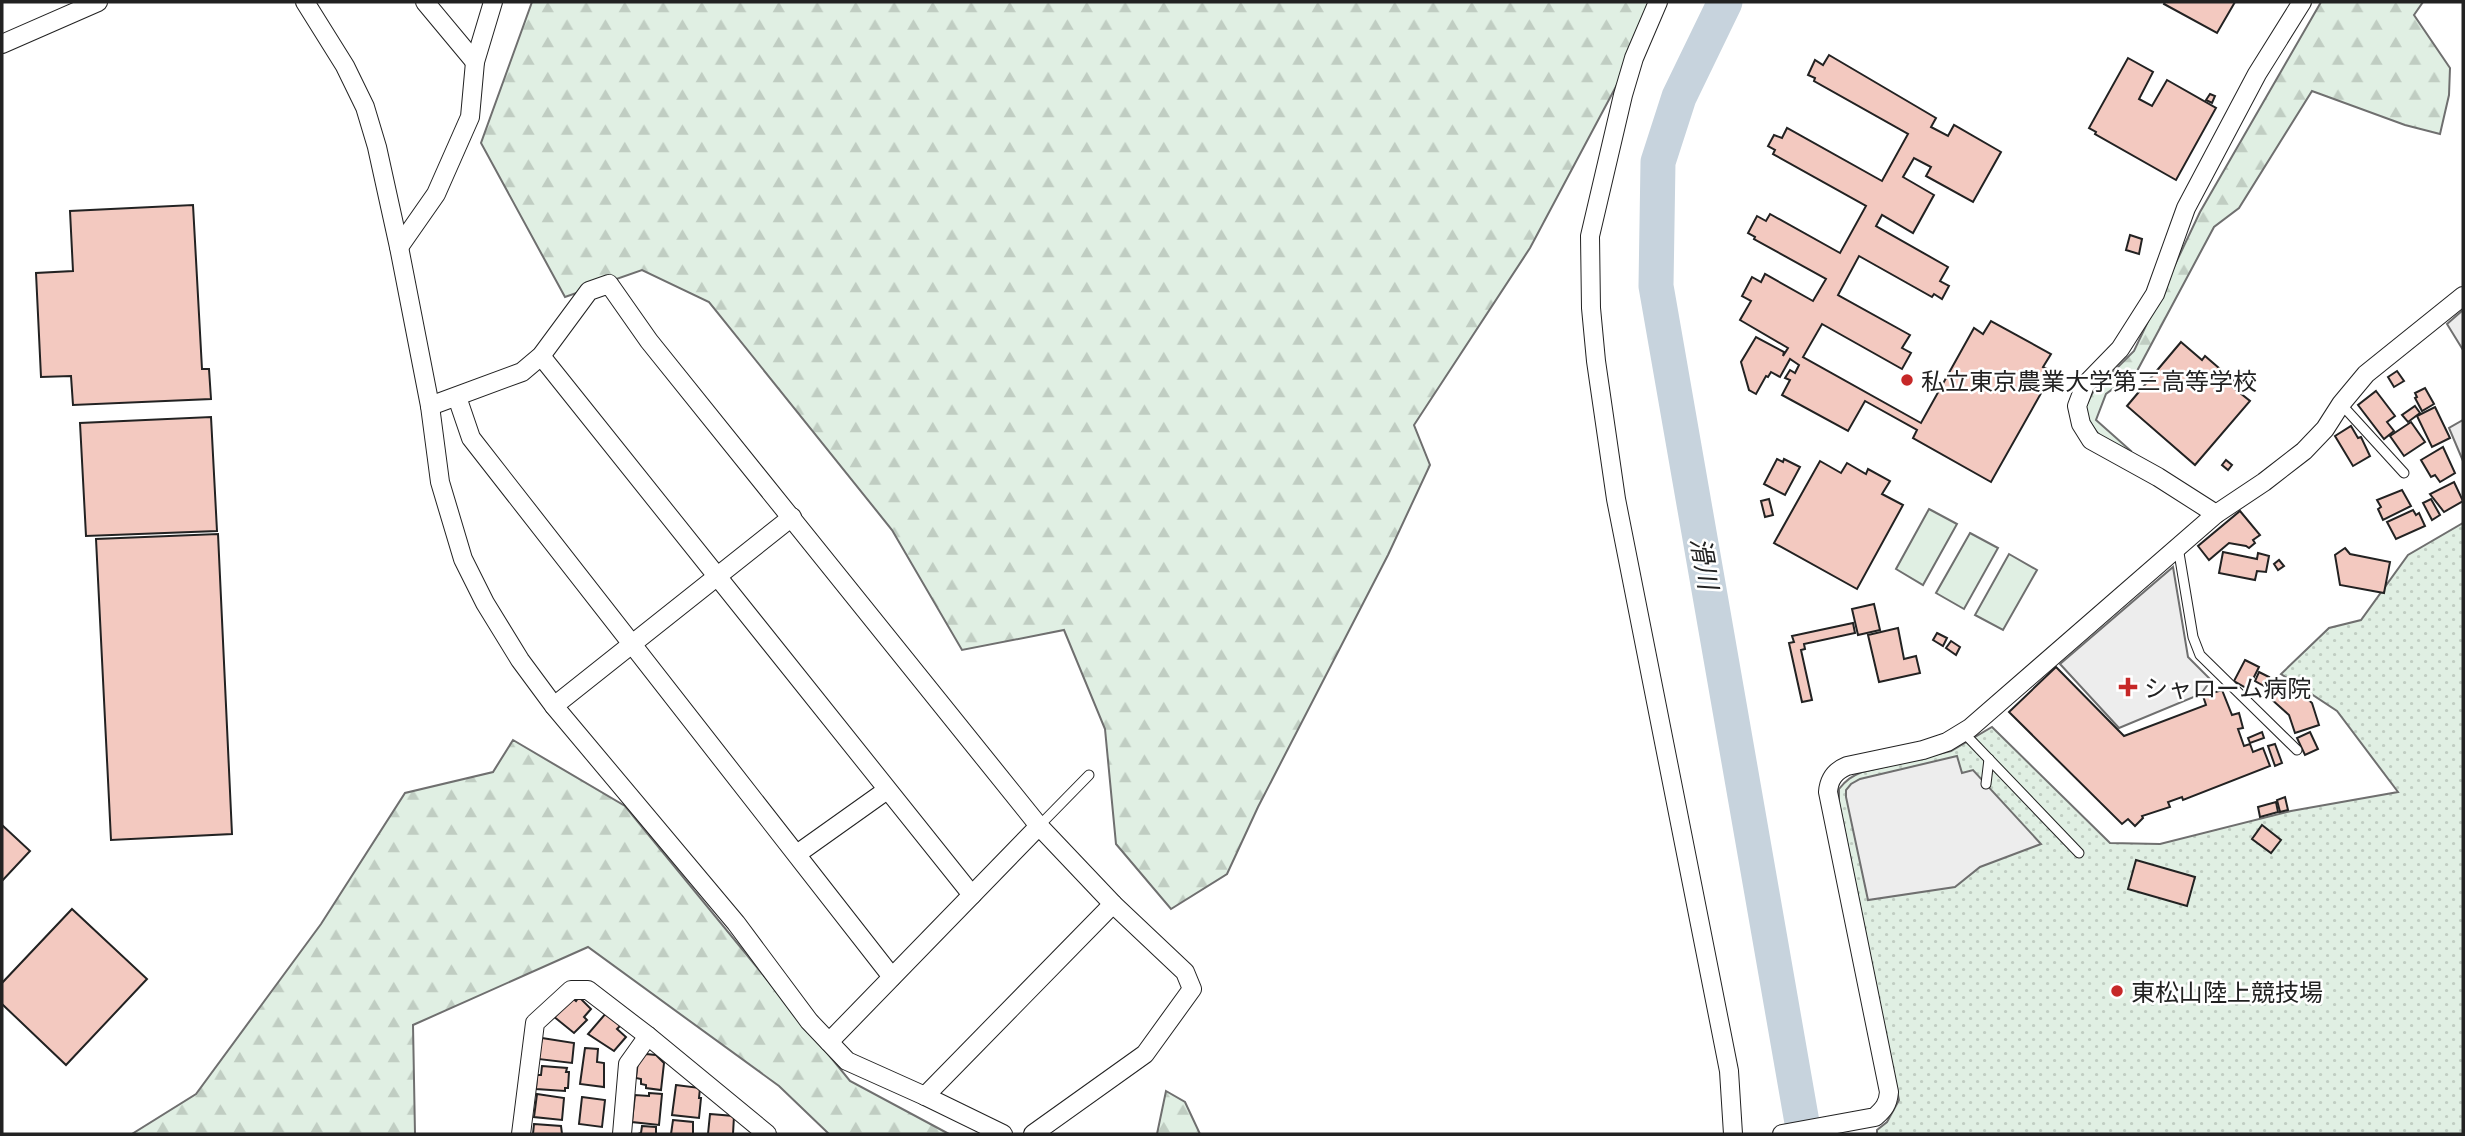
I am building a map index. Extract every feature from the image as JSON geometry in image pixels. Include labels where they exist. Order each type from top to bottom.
[{"type":"street","points":[[2,44],[75,6],[98,2]]},
{"type":"street","points":[[305,2],[345,66],[365,107],[377,147],[399,247],[430,406],[440,482],[463,559],[485,603],[520,660],[554,706],[736,923],[809,1021],[847,1061],[1003,1134]]},
{"type":"street","points":[[425,2],[475,62]]},
{"type":"street","points":[[399,247],[436,194],[470,117],[475,62],[493,2]]},
{"type":"street","points":[[1658,2],[1634,58],[1623,95],[1590,236],[1591,308],[1616,499],[1729,1071],[1733,1134]]},
{"type":"street","points":[[2216,514],[2158,477],[2091,440],[2081,424],[2077,406],[2085,385],[2120,349],[2155,294],[2186,208],[2256,74],[2302,2]]},
{"type":"street","points":[[430,406],[522,372],[541,356],[589,291],[609,284],[649,341],[1039,827],[1185,972],[1192,989],[1145,1054],[1033,1134]]},
{"type":"street","points":[[1782,1134],[1875,1116],[1885,1108],[1888,1101],[1889,1092],[1828,792],[1829,782],[1840,769],[1923,750],[1947,742],[1963,732],[2216,514],[2304,451],[2325,429],[2341,404],[2366,374],[2463,296]]},
{"type":"street","points":[[541,356],[972,895]]},
{"type":"street","points":[[457,397],[471,438],[892,976]]},
{"type":"street","points":[[554,706],[792,517]]},
{"type":"street","points":[[797,854],[887,790]]},
{"type":"street","points":[[829,1042],[1039,827]]},
{"type":"street","points":[[925,1096],[1114,904]]},
{"type":"street","points":[[520,1134],[535,1023],[571,990],[588,990],[648,1036],[762,1133]]},
{"type":"street","points":[[622,1134],[628,1064],[648,1036]]},
{"type":"lane","points":[[2341,404],[2404,474]]},
{"type":"lane","points":[[2178,547],[2193,637],[2200,655],[2297,750]]},
{"type":"lane","points":[[1963,732],[2079,853]]},
{"type":"lane","points":[[1986,784],[1989,759]]},
{"type":"lane","points":[[1039,827],[1089,775]]},
{"type":"green space","points":[[532,2],[1661,2],[1530,248],[1414,425],[1430,465],[1388,555],[1258,807],[1227,874],[1171,909],[1116,844],[1105,729],[1064,630],[962,650],[892,530],[709,302],[642,270],[565,297],[481,143]]},
{"type":"green space","points":[[2321,2],[2423,2],[2414,15],[2450,68],[2449,95],[2440,134],[2405,125],[2312,91],[2239,208],[2214,227],[2137,371],[2106,394],[2096,420],[2131,451],[2126,456],[2101,437],[2084,410],[2093,392],[2134,351],[2200,212]]},
{"type":"green space","points":[[1929,509],[1957,524],[1923,585],[1896,569]]},
{"type":"green space","points":[[2463,523],[2463,1134],[1877,1134],[1877,1130],[1887,1122],[1899,1100],[1839,803],[1839,789],[1844,783],[1862,772],[1951,751],[1992,727],[2110,843],[2160,844],[2291,811],[2398,792],[2337,711],[2281,674],[2329,628],[2361,620],[2408,555]]},
{"type":"green space","points":[[1970,533],[1998,548],[1964,609],[1936,593]]},
{"type":"green space","points":[[2009,554],[2037,570],[2003,630],[1975,615]]},
{"type":"green space","points":[[513,740],[625,806],[850,1081],[949,1134],[829,1134],[779,1086],[588,947],[413,1025],[415,1134],[132,1134],[196,1094],[321,924],[405,793],[493,772]]},
{"type":"green space","points":[[1166,1091],[1185,1102],[1200,1134],[1157,1134]]},
{"type":"shaded area","points":[[2463,310],[2463,350],[2447,324]]},
{"type":"shaded area","points":[[2463,420],[2463,461],[2449,428]]},
{"type":"shaded area","points":[[2173,567],[2188,657],[2211,680],[2201,694],[2119,728],[2060,664]]},
{"type":"shaded area","points":[[1957,756],[1962,773],[1973,770],[2041,844],[1980,867],[1955,887],[1868,900],[1846,790],[1860,779]]},
{"type":"building","points":[[2235,2],[2217,33],[2164,4]]},
{"type":"building","points":[[1829,55],[1936,118],[1931,127],[1948,136],[1954,125],[2001,152],[1973,202],[1926,176],[1931,167],[1914,158],[1903,177],[1934,195],[1913,233],[1882,215],[1876,226],[1948,267],[1940,281],[1949,286],[1942,299],[1934,294],[1932,297],[1859,256],[1838,295],[1910,335],[1902,348],[1911,353],[1902,369],[1822,324],[1803,357],[1921,423],[1974,328],[1983,334],[1991,321],[2051,354],[2043,367],[2053,372],[1991,482],[1913,438],[1917,430],[1865,401],[1848,431],[1782,395],[1790,380],[1785,378],[1790,370],[1795,373],[1799,365],[1790,359],[1780,377],[1771,372],[1756,394],[1749,390],[1741,362],[1756,337],[1784,352],[1783,356],[1788,348],[1740,320],[1751,301],[1742,296],[1752,277],[1761,282],[1765,274],[1813,301],[1826,279],[1754,239],[1755,237],[1748,233],[1757,216],[1766,221],[1770,214],[1840,253],[1866,206],[1773,154],[1775,150],[1768,146],[1774,135],[1782,138],[1787,128],[1882,181],[1908,134],[1814,81],[1815,78],[1808,75],[1815,60],[1823,65]]},
{"type":"building","points":[[2128,58],[2153,72],[2139,99],[2152,106],[2167,80],[2216,108],[2176,180],[2089,128]]},
{"type":"building","points":[[2210,94],[2215,96],[2212,103],[2206,100]]},
{"type":"building","points":[[193,205],[202,369],[209,369],[211,399],[73,405],[71,376],[41,377],[36,273],[73,271],[70,211]]},
{"type":"building","points":[[2130,235],[2142,239],[2139,254],[2126,250]]},
{"type":"building","points":[[2181,342],[2202,360],[2205,356],[2234,381],[2230,385],[2250,401],[2195,465],[2127,406]]},
{"type":"building","points":[[2397,371],[2404,381],[2394,387],[2388,377]]},
{"type":"building","points":[[2425,388],[2434,404],[2422,411],[2415,393]]},
{"type":"building","points":[[2376,391],[2395,416],[2387,422],[2394,431],[2384,439],[2358,405]]},
{"type":"building","points":[[2415,406],[2420,413],[2408,422],[2402,415]]},
{"type":"building","points":[[2435,407],[2450,438],[2432,447],[2417,416]]},
{"type":"building","points":[[211,417],[217,531],[86,536],[80,423]]},
{"type":"building","points":[[2411,422],[2425,442],[2404,456],[2390,436]]},
{"type":"building","points":[[2351,426],[2358,438],[2361,437],[2370,456],[2353,466],[2335,436]]},
{"type":"building","points":[[2443,447],[2455,473],[2440,482],[2435,475],[2431,477],[2421,460]]},
{"type":"building","points":[[1777,459],[1783,462],[1784,459],[1800,467],[1785,495],[1764,484]]},
{"type":"building","points":[[2226,460],[2232,465],[2228,470],[2222,465]]},
{"type":"building","points":[[1820,461],[1841,473],[1847,463],[1866,474],[1868,469],[1890,481],[1882,494],[1903,505],[1857,589],[1774,543]]},
{"type":"building","points":[[2454,482],[2463,501],[2444,512],[2430,494]]},
{"type":"building","points":[[2402,490],[2411,506],[2383,520],[2377,500]]},
{"type":"building","points":[[1769,499],[1773,515],[1765,517],[1761,501]]},
{"type":"building","points":[[2431,499],[2440,515],[2432,520],[2423,503]]},
{"type":"building","points":[[2413,510],[2416,515],[2419,513],[2425,526],[2396,539],[2387,522]]},
{"type":"building","points":[[2240,511],[2260,535],[2253,540],[2255,543],[2249,548],[2229,543],[2209,560],[2198,546]]},
{"type":"building","points":[[218,534],[232,834],[111,840],[96,539]]},
{"type":"building","points":[[2345,548],[2350,554],[2390,562],[2384,593],[2340,585],[2335,555]]},
{"type":"building","points":[[2223,552],[2257,559],[2258,553],[2269,556],[2266,572],[2257,571],[2255,580],[2219,573]]},
{"type":"building","points":[[2279,560],[2284,566],[2278,570],[2274,564]]},
{"type":"building","points":[[1874,604],[1880,630],[1858,635],[1852,609]]},
{"type":"building","points":[[1853,623],[1855,633],[1804,644],[1805,649],[1801,650],[1812,700],[1802,702],[1789,643],[1794,642],[1792,636]]},
{"type":"building","points":[[1898,628],[1904,659],[1916,656],[1920,673],[1879,682],[1868,635]]},
{"type":"building","points":[[1937,633],[1947,638],[1943,646],[1933,640]]},
{"type":"building","points":[[1951,641],[1960,647],[1956,655],[1946,648]]},
{"type":"building","points":[[2245,660],[2259,667],[2248,689],[2234,681]]},
{"type":"building","points":[[2056,667],[2124,736],[2206,705],[2203,696],[2222,690],[2232,715],[2239,713],[2243,728],[2238,729],[2244,746],[2250,744],[2253,752],[2263,748],[2270,766],[2183,800],[2182,797],[2168,802],[2170,807],[2142,816],[2135,826],[2128,819],[2122,824],[2009,712]]},
{"type":"building","points":[[2259,672],[2269,677],[2264,686],[2255,681]]},
{"type":"building","points":[[2286,680],[2312,703],[2319,725],[2295,733],[2289,715],[2270,698]]},
{"type":"building","points":[[2262,732],[2264,738],[2250,743],[2248,738]]},
{"type":"building","points":[[2310,732],[2318,749],[2305,755],[2297,738]]},
{"type":"building","points":[[2275,744],[2282,763],[2275,766],[2268,746]]},
{"type":"building","points":[[2285,797],[2288,810],[2280,812],[2277,800]]},
{"type":"building","points":[[2276,802],[2278,812],[2260,817],[2258,807]]},
{"type":"building","points":[[2,825],[30,851],[2,881]]},
{"type":"building","points":[[2262,825],[2281,840],[2271,853],[2252,839]]},
{"type":"building","points":[[2136,860],[2195,877],[2187,906],[2128,889]]},
{"type":"building","points":[[72,909],[147,979],[66,1065],[2,1004],[2,983]]},
{"type":"building","points":[[571,997],[576,1001],[579,997],[591,1009],[584,1017],[587,1020],[574,1033],[553,1016]]},
{"type":"building","points":[[607,1012],[621,1025],[617,1029],[626,1037],[614,1051],[588,1034]]},
{"type":"building","points":[[542,1038],[574,1043],[572,1063],[538,1059]]},
{"type":"building","points":[[585,1048],[598,1049],[597,1062],[604,1063],[604,1087],[580,1084]]},
{"type":"building","points":[[646,1054],[656,1055],[664,1063],[661,1090],[646,1088],[646,1085],[641,1084],[641,1079],[636,1078],[638,1061]]},
{"type":"building","points":[[542,1066],[567,1068],[568,1088],[565,1088],[565,1091],[536,1089],[537,1075],[541,1075]]},
{"type":"building","points":[[676,1085],[700,1088],[699,1118],[672,1115]]},
{"type":"building","points":[[649,1093],[662,1094],[659,1125],[632,1122],[635,1095],[649,1096]]},
{"type":"building","points":[[537,1094],[564,1098],[562,1120],[534,1117]]},
{"type":"building","points":[[582,1097],[605,1100],[602,1127],[579,1124]]},
{"type":"building","points":[[710,1114],[734,1116],[733,1134],[708,1134]]},
{"type":"building","points":[[673,1120],[693,1122],[693,1134],[671,1134]]},
{"type":"building","points":[[534,1124],[561,1126],[562,1134],[533,1134]]},
{"type":"building","points":[[642,1126],[656,1127],[656,1134],[638,1134],[641,1133]]},
{"type":"waterway","name":"滑川","points":[[1725,2],[1679,97],[1658,162],[1656,286],[1804,1134]]},
{"type":"place","name":"私立東京農業大学第三高等学校","points":[[1907,380]]},
{"type":"place","name":"シャローム病院","points":[[2128,687]]},
{"type":"place","name":"東松山陸上競技場","points":[[2117,991]]}]
